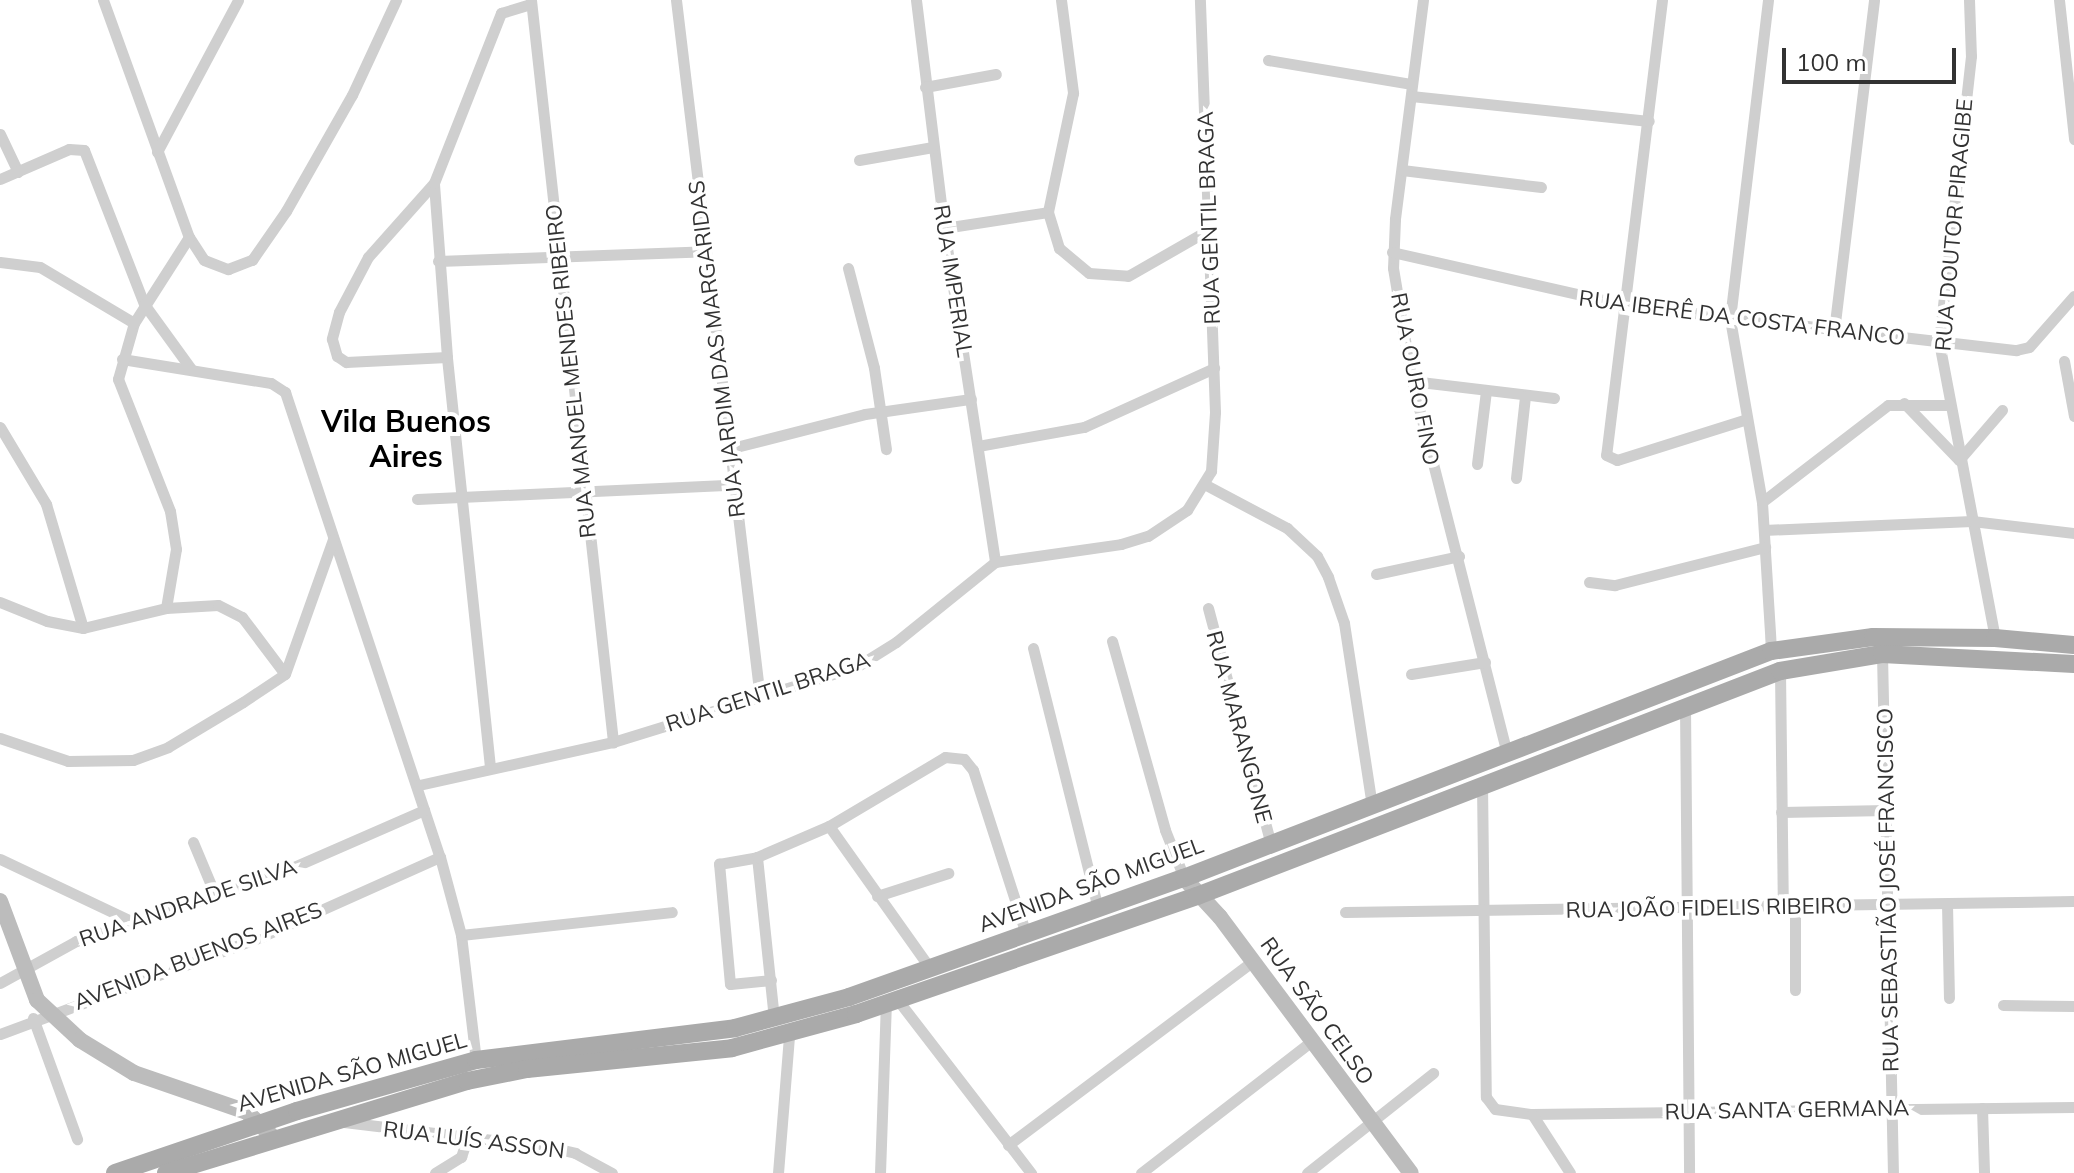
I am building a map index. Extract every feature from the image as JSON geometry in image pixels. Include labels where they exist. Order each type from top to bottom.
[{"type":"main road","name":"AVENIDA SÃO MIGUEL","points":[[115,1173],[262,1123],[476,1060],[593,1042],[671,1038],[774,1019],[930,968],[1184,878],[1506,750],[1771,651],[1873,637],[1995,638],[2074,645]]},
{"type":"main road","name":"AVENIDA SÃO MIGUEL","points":[[173,1172],[331,1119],[527,1069],[686,1055],[789,1035],[1197,896],[1685,704],[1780,671],[1882,654],[2074,664]]},
{"type":"street","points":[[103,0],[189,237],[198,253],[215,267],[240,267],[252,260],[328,140],[396,0]]},
{"type":"street","points":[[157,152],[238,0]]},
{"type":"street","name":"RUA JARDIM DAS MARGARIDAS","points":[[676,0],[731,485],[760,698]]},
{"type":"street","name":"RUA IMPERIAL","points":[[916,0],[944,228],[995,562]]},
{"type":"street","points":[[1061,0],[1073,93],[1048,212],[1059,248],[1075,266],[1110,277],[1145,269],[1210,229]]},
{"type":"street","name":"RUA GENTIL BRAGA","points":[[419,785],[613,742],[760,698],[877,657],[995,562],[1148,536],[1180,516],[1206,485],[1214,455],[1210,229],[1200,0]]},
{"type":"street","name":"RUA OURO FINO","points":[[1423,0],[1392,252],[1412,381],[1506,750]]},
{"type":"street","points":[[1662,0],[1608,459],[1744,420]]},
{"type":"street","points":[[1768,0],[1730,319],[1744,420],[1762,502],[1771,651]]},
{"type":"street","points":[[1834,331],[1874,0]]},
{"type":"street","name":"RUA DOUTOR PIRAGIBE","points":[[1969,0],[1971,56],[1939,342],[1947,404],[1995,638]]},
{"type":"street","points":[[2059,0],[2074,139]]},
{"type":"street","points":[[447,357],[346,362],[337,356],[332,339],[339,312],[368,257],[434,183],[501,13],[531,2]]},
{"type":"street","name":"RUA MANOEL MENDES RIBEIRO","points":[[531,2],[613,742]]},
{"type":"street","points":[[1268,60],[1412,90],[1649,121]]},
{"type":"street","points":[[925,87],[996,74]]},
{"type":"street","points":[[0,134],[18,172]]},
{"type":"street","points":[[859,160],[933,147]]},
{"type":"street","points":[[0,179],[69,149],[88,154],[144,304],[191,369]]},
{"type":"street","points":[[1402,170],[1541,187]]},
{"type":"street","points":[[434,183],[447,357],[490,767]]},
{"type":"street","points":[[944,228],[1048,212]]},
{"type":"street","points":[[166,608],[174,531],[165,492],[119,389],[122,359],[134,323],[189,237]]},
{"type":"street","points":[[438,261],[706,251]]},
{"type":"street","name":"RUA IBERÊ DA COSTA FRANCO","points":[[1392,252],[1625,305],[1834,331],[2026,348],[2074,296]]},
{"type":"street","points":[[0,262],[40,267],[65,279],[134,323]]},
{"type":"street","points":[[848,268],[886,449]]},
{"type":"street","points":[[122,359],[271,383],[285,392],[419,785],[440,857],[461,935],[476,1060]]},
{"type":"street","points":[[2064,361],[2074,416]]},
{"type":"street","points":[[978,446],[1084,427],[1214,368]]},
{"type":"street","points":[[1412,381],[1554,398]]},
{"type":"street","points":[[1477,464],[1486,391]]},
{"type":"street","points":[[1516,478],[1525,396]]},
{"type":"street","points":[[728,449],[880,412],[971,399]]},
{"type":"street","points":[[1762,502],[1883,408],[1904,403],[1947,404]]},
{"type":"street","points":[[1904,403],[1959,460],[2002,410]]},
{"type":"street","points":[[0,427],[46,504],[83,628]]},
{"type":"street","points":[[417,499],[731,485]]},
{"type":"street","points":[[1206,485],[1287,528],[1305,542],[1328,577],[1344,623],[1372,805]]},
{"type":"street","points":[[1764,530],[1972,521],[2074,533]]},
{"type":"street","points":[[0,738],[68,761],[133,760],[168,747],[285,674],[333,539]]},
{"type":"street","points":[[1589,582],[1615,585],[1765,547]]},
{"type":"street","points":[[1376,574],[1459,556]]},
{"type":"street","points":[[0,602],[47,621],[83,628],[166,608],[201,604],[232,610],[285,674]]},
{"type":"street","name":"RUA MARANGONE","points":[[1208,608],[1271,845]]},
{"type":"street","points":[[1112,641],[1184,878]]},
{"type":"street","points":[[1033,648],[1098,909]]},
{"type":"street","name":"RUA SEBASTIÃO JOSÉ FRANCISCO","points":[[1882,654],[1893,1173]]},
{"type":"street","points":[[1411,674],[1485,662]]},
{"type":"street","points":[[1780,671],[1781,812],[1795,990]]},
{"type":"street","points":[[1685,704],[1689,1173]]},
{"type":"street","points":[[771,980],[738,987],[728,979],[718,867],[724,861],[757,857],[829,826],[934,760],[964,759],[979,786],[1026,934]]},
{"type":"street","points":[[1482,784],[1483,911]]},
{"type":"street","name":"RUA ANDRADE SILVA","points":[[0,983],[24,975],[129,920],[216,897],[424,810]]},
{"type":"street","points":[[1781,812],[1887,810]]},
{"type":"street","points":[[829,826],[930,968]]},
{"type":"street","points":[[193,842],[216,897]]},
{"type":"street","name":"AVENIDA BUENOS AIRES","points":[[0,1034],[39,1010],[263,936],[440,857]]},
{"type":"street","points":[[757,857],[774,1019]]},
{"type":"street","points":[[0,859],[129,920]]},
{"type":"street","points":[[877,896],[948,873]]},
{"type":"street","name":"RUA SÃO CELSO","points":[[1184,878],[1253,961],[1411,1173]]},
{"type":"street","points":[[0,901],[39,1010],[77,1139]]},
{"type":"street","name":"RUA JOÃO FIDELIS RIBEIRO","points":[[1345,912],[2074,901]]},
{"type":"street","points":[[1947,904],[1949,998]]},
{"type":"street","name":"RUA SANTA GERMANA","points":[[1483,911],[1486,1097],[1501,1111],[1532,1114],[2074,1107]]},
{"type":"street","points":[[461,935],[672,912]]},
{"type":"street","points":[[1008,1145],[1253,961]]},
{"type":"street","points":[[892,1001],[1031,1173]]},
{"type":"street","points":[[880,1173],[892,1001]]},
{"type":"street","points":[[2003,1005],[2074,1006]]},
{"type":"street","points":[[39,1010],[134,1073],[224,1102],[262,1123],[274,1138]]},
{"type":"street","points":[[778,1173],[789,1035]]},
{"type":"street","points":[[1141,1173],[1312,1041]]},
{"type":"street","points":[[1307,1173],[1433,1073]]},
{"type":"street","points":[[1982,1108],[1984,1173]]},
{"type":"street","points":[[1532,1114],[1570,1173]]},
{"type":"street","name":"RUA LUÍS ASSON","points":[[331,1119],[575,1153],[612,1173]]},
{"type":"street","points":[[435,1173],[461,1157],[467,1138]]},
{"type":"district","name":"Vila Buenos Aires","points":[[406,438]]}]
